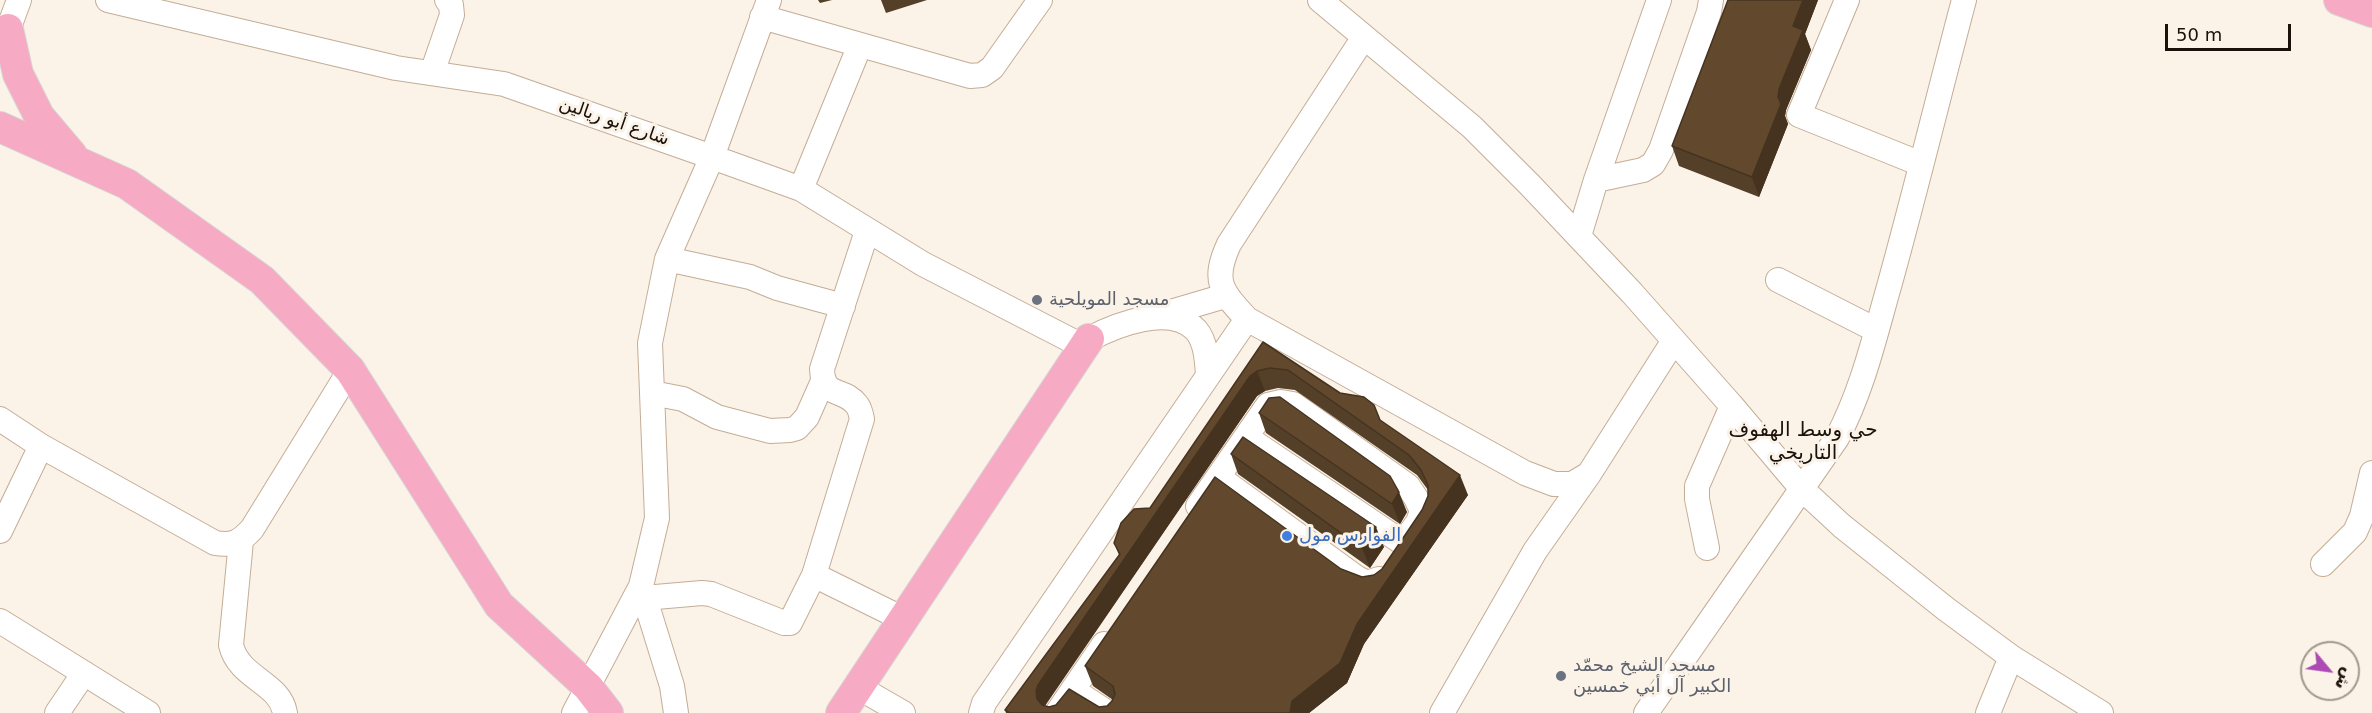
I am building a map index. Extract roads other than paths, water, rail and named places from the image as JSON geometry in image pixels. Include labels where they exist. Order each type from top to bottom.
[{"type":"main road","points":[[2339,0],[2372,12]]},
{"type":"main road","points":[[4,40],[39,116],[77,162]]},
{"type":"main road","points":[[2,130],[127,184],[262,279],[350,370],[499,606],[581,700],[608,713]]},
{"type":"main road","points":[[841,713],[1086,343]]},
{"type":"street","points":[[4,40],[19,0]]},
{"type":"street","name":"شارع أبو ريالين","points":[[108,0],[396,68],[504,84],[801,189],[923,264],[1086,343]]},
{"type":"street","points":[[432,73],[452,15],[451,5],[447,0]]},
{"type":"street","points":[[581,700],[642,592],[657,518],[650,343],[667,259],[712,157],[766,9],[860,45],[970,76],[982,75],[992,68],[1040,0]]},
{"type":"street","points":[[1320,0],[1472,128],[1580,236],[1732,406],[1802,489],[1842,526],[1946,609],[2011,657],[2101,713]]},
{"type":"street","points":[[1580,236],[1596,180],[1659,0]]},
{"type":"street","points":[[1596,180],[1643,170],[1653,164],[1709,12],[1710,0]]},
{"type":"street","points":[[1847,0],[1799,114],[1921,164]]},
{"type":"street","points":[[1646,713],[1837,438],[1849,415],[1876,330],[1964,0]]},
{"type":"street","points":[[1364,37],[1228,244],[1221,261],[1220,281],[1225,296],[1247,319],[1525,473],[1554,484],[1572,484],[1589,474]]},
{"type":"street","points":[[801,189],[860,45]]},
{"type":"street","points":[[652,393],[683,399],[717,417],[770,431],[797,428],[807,417],[823,381],[822,369],[867,231]]},
{"type":"street","points":[[667,259],[750,277],[777,288],[843,306]]},
{"type":"street","points":[[1778,280],[1876,330]]},
{"type":"street","points":[[1086,343],[1110,328],[1225,296]]},
{"type":"street","points":[[1155,317],[1168,317],[1185,323],[1195,330],[1202,340],[1208,375]]},
{"type":"street","points":[[981,713],[984,703],[1247,319]]},
{"type":"street","points":[[1443,713],[1535,551],[1589,474],[1673,342]]},
{"type":"street","points":[[0,419],[41,446],[215,543],[229,546],[241,541],[252,529],[350,370]]},
{"type":"street","points":[[642,592],[711,594],[784,623],[790,623],[814,575],[862,419],[859,406],[853,400],[830,389],[823,381]]},
{"type":"street","points":[[1185,525],[1218,477],[1268,405],[1281,402],[1293,404],[1408,486],[1422,511],[1418,522],[1378,581],[1367,583],[1218,477]]},
{"type":"street","points":[[1707,548],[1696,499],[1697,486],[1732,406]]},
{"type":"street","points":[[1246,437],[1403,543]]},
{"type":"street","points":[[0,531],[41,446]]},
{"type":"street","points":[[2323,564],[2355,532],[2362,516],[2372,473]]},
{"type":"street","points":[[241,541],[231,645],[234,658],[244,669],[272,690],[284,705],[285,713]]},
{"type":"street","points":[[814,575],[903,619]]},
{"type":"street","points":[[642,592],[672,686],[676,713]]},
{"type":"street","points":[[0,621],[148,713]]},
{"type":"street","points":[[1057,713],[1119,622]]},
{"type":"street","points":[[1988,713],[2011,657]]},
{"type":"street","points":[[57,713],[84,673]]},
{"type":"street","points":[[858,687],[903,713]]},
{"type":"street","points":[[1073,690],[1108,713]]},
{"type":"place","name":"مسجد المويلحية","points":[[1037,300]]},
{"type":"place","name":"الفوارس مول","points":[[1287,536]]},
{"type":"place","name":"مسجد الشيخ محمّد الكبير آل أبي خمسين","points":[[1561,676]]},
{"type":"district","name":"حي وسط الهفوف التاريخي","points":[[1803,442]]}]
